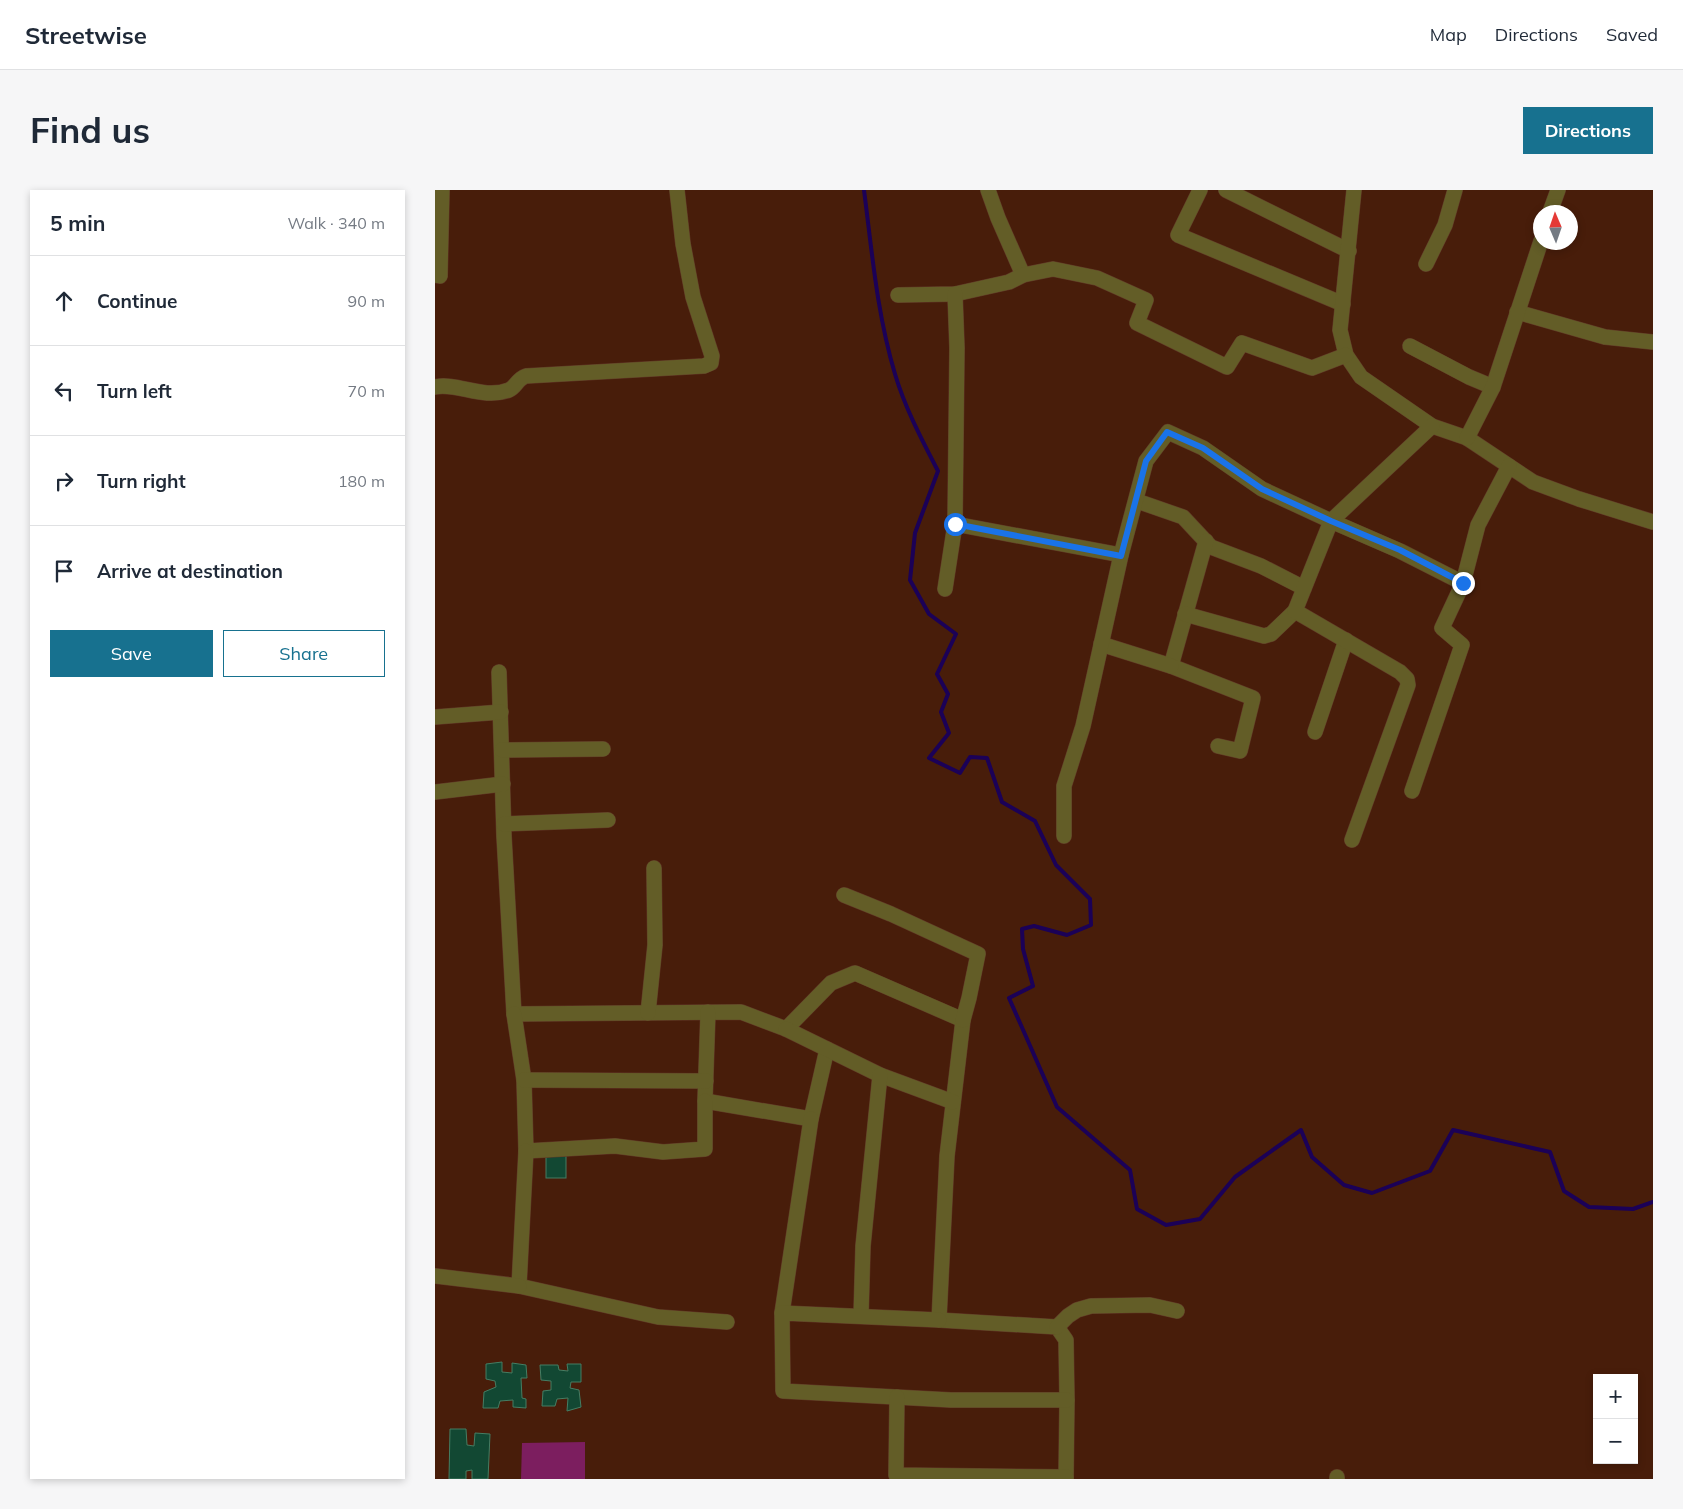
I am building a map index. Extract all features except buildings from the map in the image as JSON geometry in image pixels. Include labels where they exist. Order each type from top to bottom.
[{"type":"street","points":[[435,275],[440,276],[441,190]]},
{"type":"street","points":[[435,387],[450,386],[473,392],[496,392],[510,390],[519,378],[526,376],[704,366],[711,363],[712,356],[693,297],[683,244],[677,190]]},
{"type":"street","points":[[988,190],[1023,275]]},
{"type":"street","points":[[1200,190],[1179,235],[1343,304]]},
{"type":"street","points":[[1226,190],[1349,251]]},
{"type":"street","points":[[1354,190],[1341,330],[1346,355],[1361,377],[1432,426],[1467,438],[1533,482],[1579,499],[1653,522]]},
{"type":"street","points":[[1426,264],[1445,225],[1455,190]]},
{"type":"street","points":[[1553,205],[1558,190]]},
{"type":"street","points":[[1467,438],[1493,386],[1538,250]]},
{"type":"street","points":[[898,295],[955,294],[1009,282],[1023,275],[1053,269],[1097,278],[1146,300],[1137,323],[1227,367],[1242,343],[1312,368],[1346,355]]},
{"type":"street","points":[[945,589],[955,524],[957,348],[955,294]]},
{"type":"street","points":[[1517,312],[1605,337],[1653,342]]},
{"type":"street","points":[[1409,346],[1469,377],[1493,386]]},
{"type":"street","points":[[1185,614],[1264,636],[1271,634],[1295,611],[1331,521],[1432,426]]},
{"type":"street","points":[[1064,836],[1064,786],[1083,726],[1121,556],[1146,461],[1167,432],[1203,448],[1262,489],[1400,550],[1463,583]]},
{"type":"street","points":[[1412,791],[1462,645],[1442,628],[1463,583],[1478,525],[1509,466]]},
{"type":"street","points":[[1137,501],[1183,517],[1211,547],[1261,566],[1304,588]]},
{"type":"street","points":[[955,524],[1121,556]]},
{"type":"street","points":[[1171,666],[1206,541]]},
{"type":"street","points":[[1295,611],[1400,672],[1407,679],[1408,685],[1352,840]]},
{"type":"street","points":[[1315,732],[1346,640]]},
{"type":"street","points":[[1101,644],[1171,666],[1253,698],[1240,751],[1218,746]]},
{"type":"street","points":[[499,672],[504,824],[514,1014],[524,1080],[526,1151],[519,1286]]},
{"type":"street","points":[[435,717],[501,712]]},
{"type":"street","points":[[502,750],[603,749]]},
{"type":"street","points":[[435,792],[503,784]]},
{"type":"street","points":[[504,824],[608,820]]},
{"type":"street","points":[[648,1013],[655,945],[654,868]]},
{"type":"street","points":[[844,895],[891,914],[978,954],[963,1020],[947,1156],[939,1320]]},
{"type":"street","points":[[786,1029],[831,983],[855,973],[963,1020]]},
{"type":"street","points":[[526,1151],[615,1146],[663,1152],[705,1149],[708,1012]]},
{"type":"street","points":[[514,1014],[741,1012],[786,1029],[880,1075],[953,1102]]},
{"type":"street","points":[[827,1049],[811,1118],[782,1313],[783,1390],[951,1400],[1067,1400]]},
{"type":"street","points":[[861,1316],[863,1246],[880,1075]]},
{"type":"street","points":[[524,1080],[706,1081]]},
{"type":"street","points":[[705,1101],[811,1118]]},
{"type":"street","points":[[435,1276],[519,1286],[658,1317],[727,1322]]},
{"type":"street","points":[[1057,1328],[1068,1316],[1077,1310],[1091,1306],[1150,1305],[1177,1311]]},
{"type":"street","points":[[782,1313],[939,1320],[1057,1328],[1066,1340],[1066,1478],[896,1475],[897,1397]]},
{"type":"shaded area","points":[[585,1442],[585,1479],[521,1479],[522,1443]]},
{"type":"waterway","points":[[864,190],[876,283],[884,329],[895,374],[914,424],[938,471],[915,533],[910,580],[929,614],[956,634],[937,674],[948,694],[941,712],[949,733],[929,758],[960,773],[970,757],[987,758],[1002,802],[1035,821],[1056,865],[1090,899],[1091,925],[1067,935],[1034,926],[1022,929],[1023,949],[1033,986],[1009,998],[1057,1107],[1130,1170],[1137,1209],[1166,1225],[1200,1219],[1235,1177],[1301,1130],[1312,1157],[1344,1185],[1372,1193],[1430,1171],[1453,1130],[1550,1152],[1564,1191],[1589,1207],[1633,1209],[1653,1202]]},
{"type":"route","points":[[955,524],[1121,556],[1146,461],[1167,432],[1203,448],[1262,489],[1400,550],[1463,583]]}]
